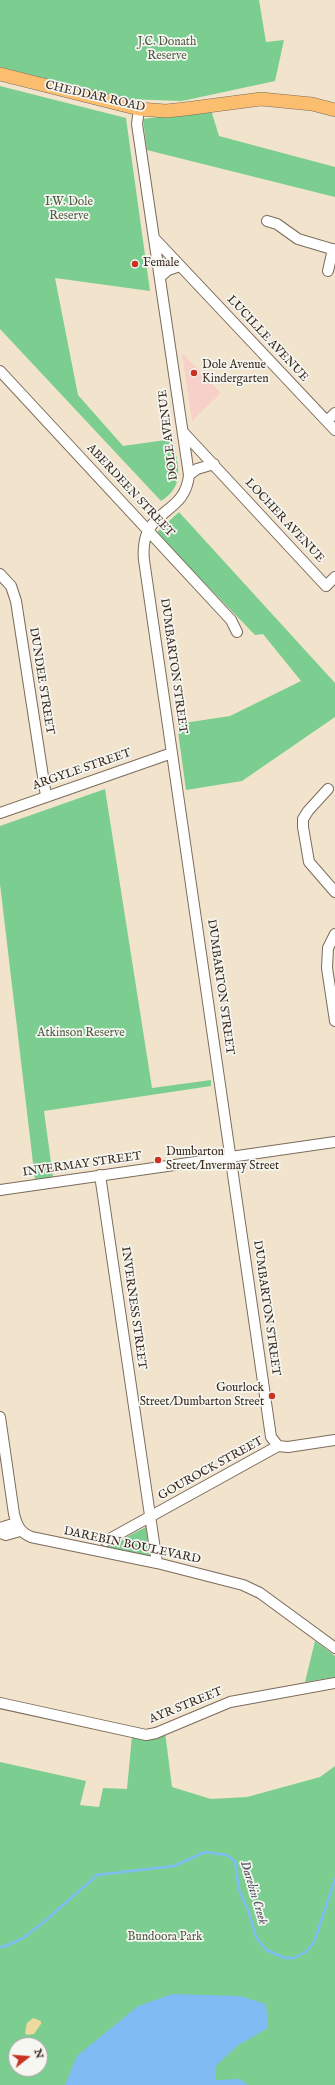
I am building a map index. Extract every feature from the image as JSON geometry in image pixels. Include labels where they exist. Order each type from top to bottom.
[{"type":"main road","name":"CHEDDAR ROAD","points":[[0,74],[139,109],[166,111],[261,99],[312,104],[335,110]]},
{"type":"main road","name":"CHEDDAR ROAD","points":[[287,101],[310,110],[335,117]]},
{"type":"street","name":"DOLE AVENUE","points":[[139,109],[137,124],[189,475],[186,488],[179,500],[149,530]]},
{"type":"street","points":[[266,221],[277,224],[298,239],[334,250],[328,271]]},
{"type":"street","name":"LUCILLE AVENUE","points":[[154,238],[335,430]]},
{"type":"street","points":[[160,277],[168,270],[180,266]]},
{"type":"street","name":"ABERDEEN STREET","points":[[0,371],[149,530],[231,620],[238,632]]},
{"type":"street","points":[[327,421],[335,413]]},
{"type":"street","name":"LOCHER AVENUE","points":[[183,432],[326,586],[335,577]]},
{"type":"street","points":[[189,475],[197,469],[214,464]]},
{"type":"street","name":"DUMBARTON STREET","points":[[149,530],[144,547],[144,560],[232,1156],[271,1437],[278,1446]]},
{"type":"street","name":"DUNDEE STREET","points":[[0,574],[11,586],[16,601],[46,796]]},
{"type":"street","name":"ARGYLE STREET","points":[[0,813],[172,753]]},
{"type":"street","points":[[328,789],[308,811],[304,819],[303,827],[309,862],[335,892]]},
{"type":"street","points":[[335,934],[328,948],[327,968],[335,1022]]},
{"type":"street","name":"INVERMAY STREET","points":[[0,1190],[335,1142]]},
{"type":"street","name":"INVERNESS STREET","points":[[100,1176],[157,1563]]},
{"type":"street","points":[[0,1417],[18,1527]]},
{"type":"street","name":"GOUROCK STREET","points":[[106,1541],[278,1446],[288,1447],[335,1440]]},
{"type":"street","points":[[0,1528],[18,1527]]},
{"type":"street","points":[[0,1533],[6,1534],[18,1527]]},
{"type":"street","name":"DAREBIN BOULEVARD","points":[[18,1527],[31,1537],[157,1563],[251,1588],[335,1648]]},
{"type":"street","name":"AYR STREET","points":[[0,1703],[146,1735],[156,1733],[230,1702],[335,1683]]},
{"type":"shaded area","name":"Dole Avenue Kindergarten","points":[[182,353],[221,393],[192,421]]},
{"type":"green space","name":"J.C. Donath Reserve","points":[[0,0],[259,0],[266,42],[284,40],[275,81],[182,101],[127,99],[0,67]]},
{"type":"green space","name":"I.W. Dole Reserve","points":[[0,86],[126,118],[150,291],[55,278],[78,395],[123,446],[173,439],[178,465],[177,481],[169,495],[161,501],[0,329]]},
{"type":"green space","points":[[211,110],[219,136],[335,167],[335,197],[147,150],[143,119]]},
{"type":"green space","points":[[179,512],[335,683],[335,717],[242,781],[186,790],[177,724],[230,716],[301,681],[263,634],[255,635],[156,533]]},
{"type":"green space","name":"Atkinson Reserve","points":[[105,789],[152,1088],[211,1080],[211,1086],[44,1111],[53,1177],[35,1180],[0,884],[0,826]]},
{"type":"green space","points":[[146,1527],[150,1559],[103,1549]]},
{"type":"green space","points":[[315,1641],[335,1656],[335,1677],[305,1682]]},
{"type":"green space","name":"Bundoora Park","points":[[165,1732],[172,1787],[211,1799],[247,1797],[320,1777],[335,1766],[335,2085],[0,2085],[0,1762],[86,1781],[80,1805],[99,1807],[103,1788],[127,1789],[132,1736]]},
{"type":"sand","points":[[33,2018],[41,2021],[41,2024],[34,2034],[27,2035],[25,2033],[27,2023]]},
{"type":"water","points":[[172,1994],[240,1996],[266,2004],[268,2028],[237,2046],[216,2066],[216,2080],[240,2079],[248,2085],[65,2085],[77,2056],[138,2006]]},
{"type":"waterway","name":"Darebin Creek","points":[[0,1947],[6,1946],[23,1938],[45,1921],[97,1875],[174,1866],[205,1852],[226,1855],[235,1861],[239,1890],[249,1913],[256,1937],[266,1950],[285,1958],[294,1958],[306,1952],[314,1942],[335,1879]]},
{"type":"place","name":"Female","points":[[135,264]]},
{"type":"place","name":"Dole Avenue Kindergarten","points":[[194,373]]},
{"type":"place","name":"Dumbarton Street/Invermay Street","points":[[158,1160]]},
{"type":"place","name":"Gourlock Street/Dumbarton Street","points":[[272,1396]]}]
